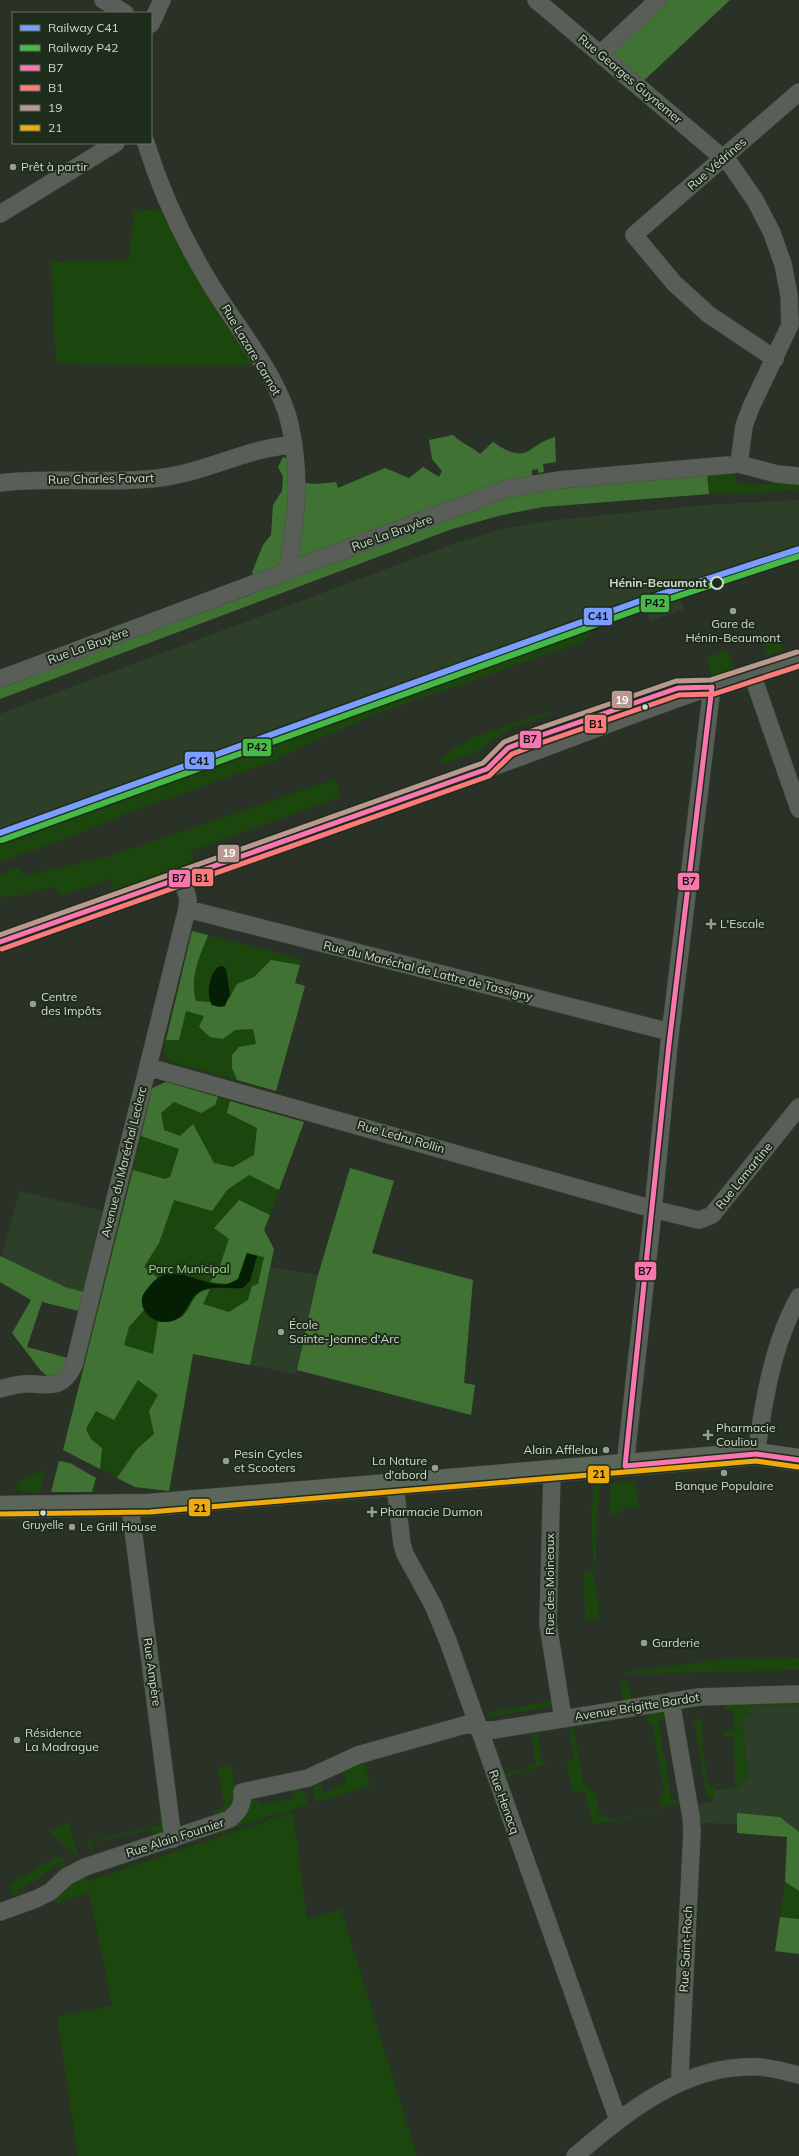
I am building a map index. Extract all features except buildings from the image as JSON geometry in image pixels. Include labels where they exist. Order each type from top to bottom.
[{"type":"main road","points":[[0,1507],[130,1506],[756,1454],[799,1460]]},
{"type":"street","points":[[104,0],[123,12]]},
{"type":"street","points":[[152,22],[162,0]]},
{"type":"street","name":"Rue Georges Guynemer","points":[[536,0],[724,158],[739,174],[755,200],[772,233],[783,264],[789,295],[790,325],[775,360],[750,407],[744,426],[739,464]]},
{"type":"street","points":[[600,54],[658,0]]},
{"type":"street","name":"Rue Védrines","points":[[775,360],[708,314],[674,282],[634,235],[799,92]]},
{"type":"street","points":[[0,214],[114,144]]},
{"type":"street","name":"Rue Lazare Carnot","points":[[146,144],[155,172],[178,224],[210,283],[277,390],[290,424],[298,477],[296,518],[286,572]]},
{"type":"street","name":"Rue Charles Favart","points":[[0,483],[40,479],[124,481],[158,478],[195,471],[257,451],[293,444]]},
{"type":"street","name":"Rue La Bruyère","points":[[0,679],[506,489],[559,480],[739,464],[777,474],[799,476]]},
{"type":"street","points":[[0,942],[712,687],[799,659]]},
{"type":"street","points":[[752,674],[799,809]]},
{"type":"street","points":[[625,1466],[653,1208],[670,1032],[712,687]]},
{"type":"street","name":"Avenue du Maréchal Leclerc","points":[[0,1389],[34,1384],[49,1386],[58,1384],[67,1376],[74,1365],[187,909],[188,899],[182,878]]},
{"type":"street","name":"Rue du Maréchal de Lattre de Tassigny","points":[[187,909],[670,1032]]},
{"type":"street","name":"Rue Ledru Rollin","points":[[148,1067],[653,1208]]},
{"type":"street","name":"Rue Lamartine","points":[[653,1208],[700,1220],[712,1215],[799,1108]]},
{"type":"street","points":[[756,1454],[775,1354],[783,1329],[799,1297]]},
{"type":"street","name":"Rue des Moineaux","points":[[552,1472],[548,1624],[563,1718]]},
{"type":"street","name":"Rue Henocq","points":[[395,1485],[402,1544],[405,1554],[433,1605],[445,1634],[618,2120]]},
{"type":"street","name":"Rue Ampère","points":[[130,1506],[173,1839]]},
{"type":"street","name":"Avenue Brigitte Bardot","points":[[477,1727],[494,1730],[671,1700],[699,1697],[799,1694]]},
{"type":"street","name":"Rue Saint-Roch","points":[[671,1700],[691,1817],[680,2074],[681,2081]]},
{"type":"street","name":"Rue Alain Fournier","points":[[0,1912],[36,1899],[50,1892],[66,1877],[85,1867],[230,1819],[239,1811],[242,1804],[242,1792],[308,1778],[358,1755],[468,1724],[477,1727]]},
{"type":"street","points":[[574,2156],[618,2120],[657,2094],[681,2081],[732,2068],[760,2067],[799,2076]]},
{"type":"shaded area","points":[[799,500],[799,560],[680,598],[684,609],[650,621],[645,608],[394,696],[0,841],[0,714],[456,543],[506,528],[545,521],[705,505]]},
{"type":"shaded area","points":[[223,966],[226,969],[230,994],[225,1006],[219,1007],[212,1005],[210,1001],[209,985],[212,975],[218,967]]},
{"type":"shaded area","points":[[19,1191],[103,1211],[84,1292],[65,1287],[2,1257]]},
{"type":"shaded area","points":[[247,1253],[257,1256],[250,1281],[243,1288],[218,1288],[204,1290],[194,1297],[185,1312],[175,1320],[167,1322],[153,1319],[143,1308],[142,1298],[144,1294],[152,1283],[162,1276],[173,1274],[184,1275],[206,1282],[228,1284],[238,1279]]},
{"type":"shaded area","name":"École Sainte-Jeanne d'Arc","points":[[271,1267],[318,1275],[296,1374],[250,1365]]},
{"type":"shaded area","points":[[799,1705],[799,1832],[780,1817],[738,1813],[737,1824],[701,1823],[696,1805],[713,1801],[714,1790],[736,1789],[748,1775],[742,1717],[749,1706]]},
{"type":"green space","points":[[658,0],[730,0],[638,86],[613,65],[612,42]]},
{"type":"green space","points":[[171,208],[263,366],[56,364],[51,262],[129,260],[134,211]]},
{"type":"green space","points":[[453,435],[480,454],[493,442],[514,453],[521,454],[555,437],[556,462],[543,464],[544,472],[538,473],[538,469],[532,470],[532,476],[707,474],[709,494],[543,507],[502,515],[452,529],[0,699],[0,687],[260,591],[252,572],[263,545],[271,535],[273,505],[282,491],[283,476],[278,467],[283,457],[288,459],[294,482],[317,484],[336,482],[338,488],[385,468],[409,478],[423,467],[439,477],[442,471],[432,459],[429,440]]},
{"type":"green space","points":[[724,472],[735,474],[738,484],[754,485],[799,481],[799,489],[760,493],[709,494],[707,474]]},
{"type":"green space","points":[[590,627],[590,636],[582,642],[376,714],[303,746],[277,760],[130,812],[69,838],[0,862],[0,841],[394,696]]},
{"type":"green space","points":[[770,635],[781,642],[784,650],[768,655],[762,639]]},
{"type":"green space","points":[[728,650],[735,668],[712,676],[706,658]]},
{"type":"green space","points":[[550,711],[552,714],[506,730],[475,753],[444,764],[441,757],[471,738]]},
{"type":"green space","points":[[335,779],[341,797],[191,851],[195,865],[115,893],[110,879],[62,895],[52,887],[17,896],[0,897],[0,876],[17,867],[25,876],[110,856]]},
{"type":"green space","points":[[192,931],[301,959],[295,983],[305,986],[276,1091],[169,1061],[163,1050]]},
{"type":"green space","points":[[192,931],[208,935],[196,967],[194,992],[196,1001],[210,1002],[212,1005],[229,999],[237,984],[254,977],[271,960],[300,965],[295,983],[305,986],[276,1091],[237,1080],[232,1068],[232,1055],[239,1047],[256,1044],[253,1029],[235,1030],[223,1039],[210,1037],[199,1027],[204,1016],[186,1011],[179,1040],[166,1040]]},
{"type":"green space","name":"Parc Municipal","points":[[166,1082],[304,1122],[264,1230],[274,1249],[250,1365],[193,1354],[169,1491],[135,1487],[63,1450],[152,1088]]},
{"type":"green space","name":"Parc Municipal","points":[[166,1082],[218,1097],[215,1105],[201,1113],[174,1102],[161,1113],[164,1130],[180,1136],[193,1124],[214,1163],[233,1167],[254,1155],[257,1128],[227,1113],[230,1101],[304,1122],[279,1190],[249,1175],[227,1190],[212,1211],[174,1200],[159,1243],[144,1267],[158,1278],[146,1292],[144,1310],[129,1327],[124,1345],[153,1354],[158,1322],[167,1322],[180,1318],[187,1311],[195,1297],[203,1291],[210,1289],[203,1304],[229,1312],[248,1300],[252,1286],[258,1284],[264,1257],[247,1253],[238,1279],[227,1284],[210,1282],[218,1271],[229,1239],[214,1228],[239,1200],[270,1215],[264,1230],[274,1249],[250,1365],[193,1354],[169,1491],[135,1487],[117,1478],[137,1449],[154,1434],[149,1411],[158,1395],[138,1380],[114,1420],[96,1411],[86,1429],[91,1439],[102,1448],[100,1469],[63,1450],[133,1170],[165,1179],[170,1177],[179,1149],[141,1136],[152,1088]]},
{"type":"green space","points":[[350,1168],[394,1181],[372,1253],[473,1280],[464,1383],[475,1385],[471,1415],[297,1370],[318,1275]]},
{"type":"green space","points":[[0,1256],[65,1287],[84,1292],[79,1311],[42,1302],[27,1347],[68,1358],[65,1368],[51,1379],[41,1371],[12,1333],[31,1300],[0,1282]]},
{"type":"green space","points":[[59,1461],[70,1463],[96,1478],[92,1492],[51,1492]]},
{"type":"green space","points":[[42,1470],[44,1472],[40,1492],[24,1492],[16,1488],[18,1482]]},
{"type":"green space","points":[[635,1481],[639,1506],[623,1509],[619,1513],[609,1514],[611,1483]]},
{"type":"green space","points":[[601,1485],[597,1510],[596,1561],[593,1562],[591,1501],[593,1501],[593,1486]]},
{"type":"green space","points":[[584,1571],[593,1571],[600,1618],[585,1619]]},
{"type":"green space","points":[[799,1658],[799,1670],[627,1674],[627,1672],[723,1659]]},
{"type":"green space","points":[[620,1681],[628,1681],[632,1701],[624,1702]]},
{"type":"green space","points":[[799,1700],[799,1705],[749,1706],[750,1716],[742,1717],[748,1778],[736,1789],[726,1790],[726,1788],[735,1788],[734,1736],[724,1736],[724,1731],[734,1730],[733,1710],[724,1711],[726,1705]]},
{"type":"green space","points":[[553,1701],[554,1706],[488,1717],[487,1713]]},
{"type":"green space","points":[[658,1709],[665,1712],[668,1719],[658,1721],[672,1801],[682,1800],[682,1803],[660,1807],[659,1801],[664,1794],[652,1722],[648,1723],[647,1713]]},
{"type":"green space","points":[[694,1719],[702,1719],[702,1745],[708,1787],[714,1786],[715,1797],[707,1798]]},
{"type":"green space","points":[[582,1724],[584,1728],[580,1729],[573,1726],[584,1785],[595,1793],[599,1813],[609,1819],[680,1808],[593,1824],[584,1791],[574,1793],[566,1762],[574,1759],[569,1727],[559,1728]]},
{"type":"green space","points":[[545,1728],[546,1731],[537,1732],[542,1763],[552,1762],[504,1778],[502,1774],[527,1769],[527,1766],[536,1765],[531,1733],[522,1735],[522,1731]]},
{"type":"green space","points":[[365,1761],[370,1786],[316,1802],[313,1789],[316,1784],[320,1783],[324,1794],[347,1782],[341,1770]]},
{"type":"green space","points":[[229,1765],[232,1768],[236,1800],[231,1811],[219,1816],[215,1814],[214,1810],[224,1808],[218,1767]]},
{"type":"green space","points":[[292,1787],[304,1792],[308,1804],[184,1844],[182,1843],[257,1795],[259,1805],[293,1798]]},
{"type":"green space","points":[[293,1812],[307,1919],[341,1909],[417,2156],[78,2156],[57,2017],[112,2005],[89,1892],[57,1903],[54,1895],[74,1879],[174,1846],[86,1877],[88,1881]]},
{"type":"green space","points":[[737,1813],[780,1817],[799,1832],[799,1891],[785,1882],[787,1837],[737,1833]]},
{"type":"green space","points":[[158,1815],[162,1817],[165,1832],[154,1839],[152,1829],[91,1843],[93,1852],[89,1848],[88,1831],[91,1841],[160,1825]]},
{"type":"green space","points":[[68,1822],[79,1860],[72,1851],[54,1836],[51,1831]]},
{"type":"green space","points":[[56,1857],[61,1857],[65,1861],[65,1865],[61,1872],[60,1862],[37,1879],[16,1891],[18,1898],[15,1898],[11,1889],[11,1884]]},
{"type":"green space","points":[[785,1882],[799,1891],[799,1919],[780,1917]]},
{"type":"green space","points":[[780,1917],[799,1919],[799,1954],[775,1951]]},
{"type":"rail line","name":"C41","points":[[0,833],[637,602],[799,549]]},
{"type":"rail line","name":"P42","points":[[2,840],[639,609],[799,556]]},
{"type":"transit line","name":"19","points":[[0,935],[483,763],[504,742],[537,729],[676,681],[711,680],[797,652]]},
{"type":"transit line","name":"B1","points":[[2,949],[489,776],[512,754],[541,743],[679,695],[714,694],[799,666]]},
{"type":"transit line","name":"B7","points":[[0,942],[487,769],[508,748],[539,736],[678,688],[712,687]]},
{"type":"transit line","name":"B7","points":[[625,1466],[669,1044],[712,687]]},
{"type":"transit line","name":"B7","points":[[625,1466],[756,1454],[799,1460]]},
{"type":"transit line","name":"21","points":[[0,1514],[150,1512],[756,1461],[798,1467]]},
{"type":"place","name":"Prêt à partir","points":[[13,167]]},
{"type":"place","name":"Hénin-Beaumont","points":[[717,583]]},
{"type":"place","name":"Gare de Hénin-Beaumont","points":[[733,611]]},
{"type":"place","name":"L'Escale","points":[[711,924]]},
{"type":"place","name":"Centre des Impôts","points":[[33,1004]]},
{"type":"place","name":"École Sainte-Jeanne d'Arc","points":[[281,1332]]},
{"type":"place","name":"Pharmacie Couliou","points":[[708,1435]]},
{"type":"place","name":"Alain Afflelou","points":[[606,1450]]},
{"type":"place","name":"Pesin Cycles et Scooters","points":[[226,1461]]},
{"type":"place","name":"La Nature d'abord","points":[[435,1468]]},
{"type":"place","name":"Banque Populaire","points":[[724,1473]]},
{"type":"place","name":"Pharmacie Dumon","points":[[372,1512]]},
{"type":"place","name":"Gruyelle","points":[[43,1513]]},
{"type":"place","name":"Le Grill House","points":[[72,1527]]},
{"type":"place","name":"Garderie","points":[[644,1643]]},
{"type":"place","name":"Résidence La Madrague","points":[[17,1740]]}]
